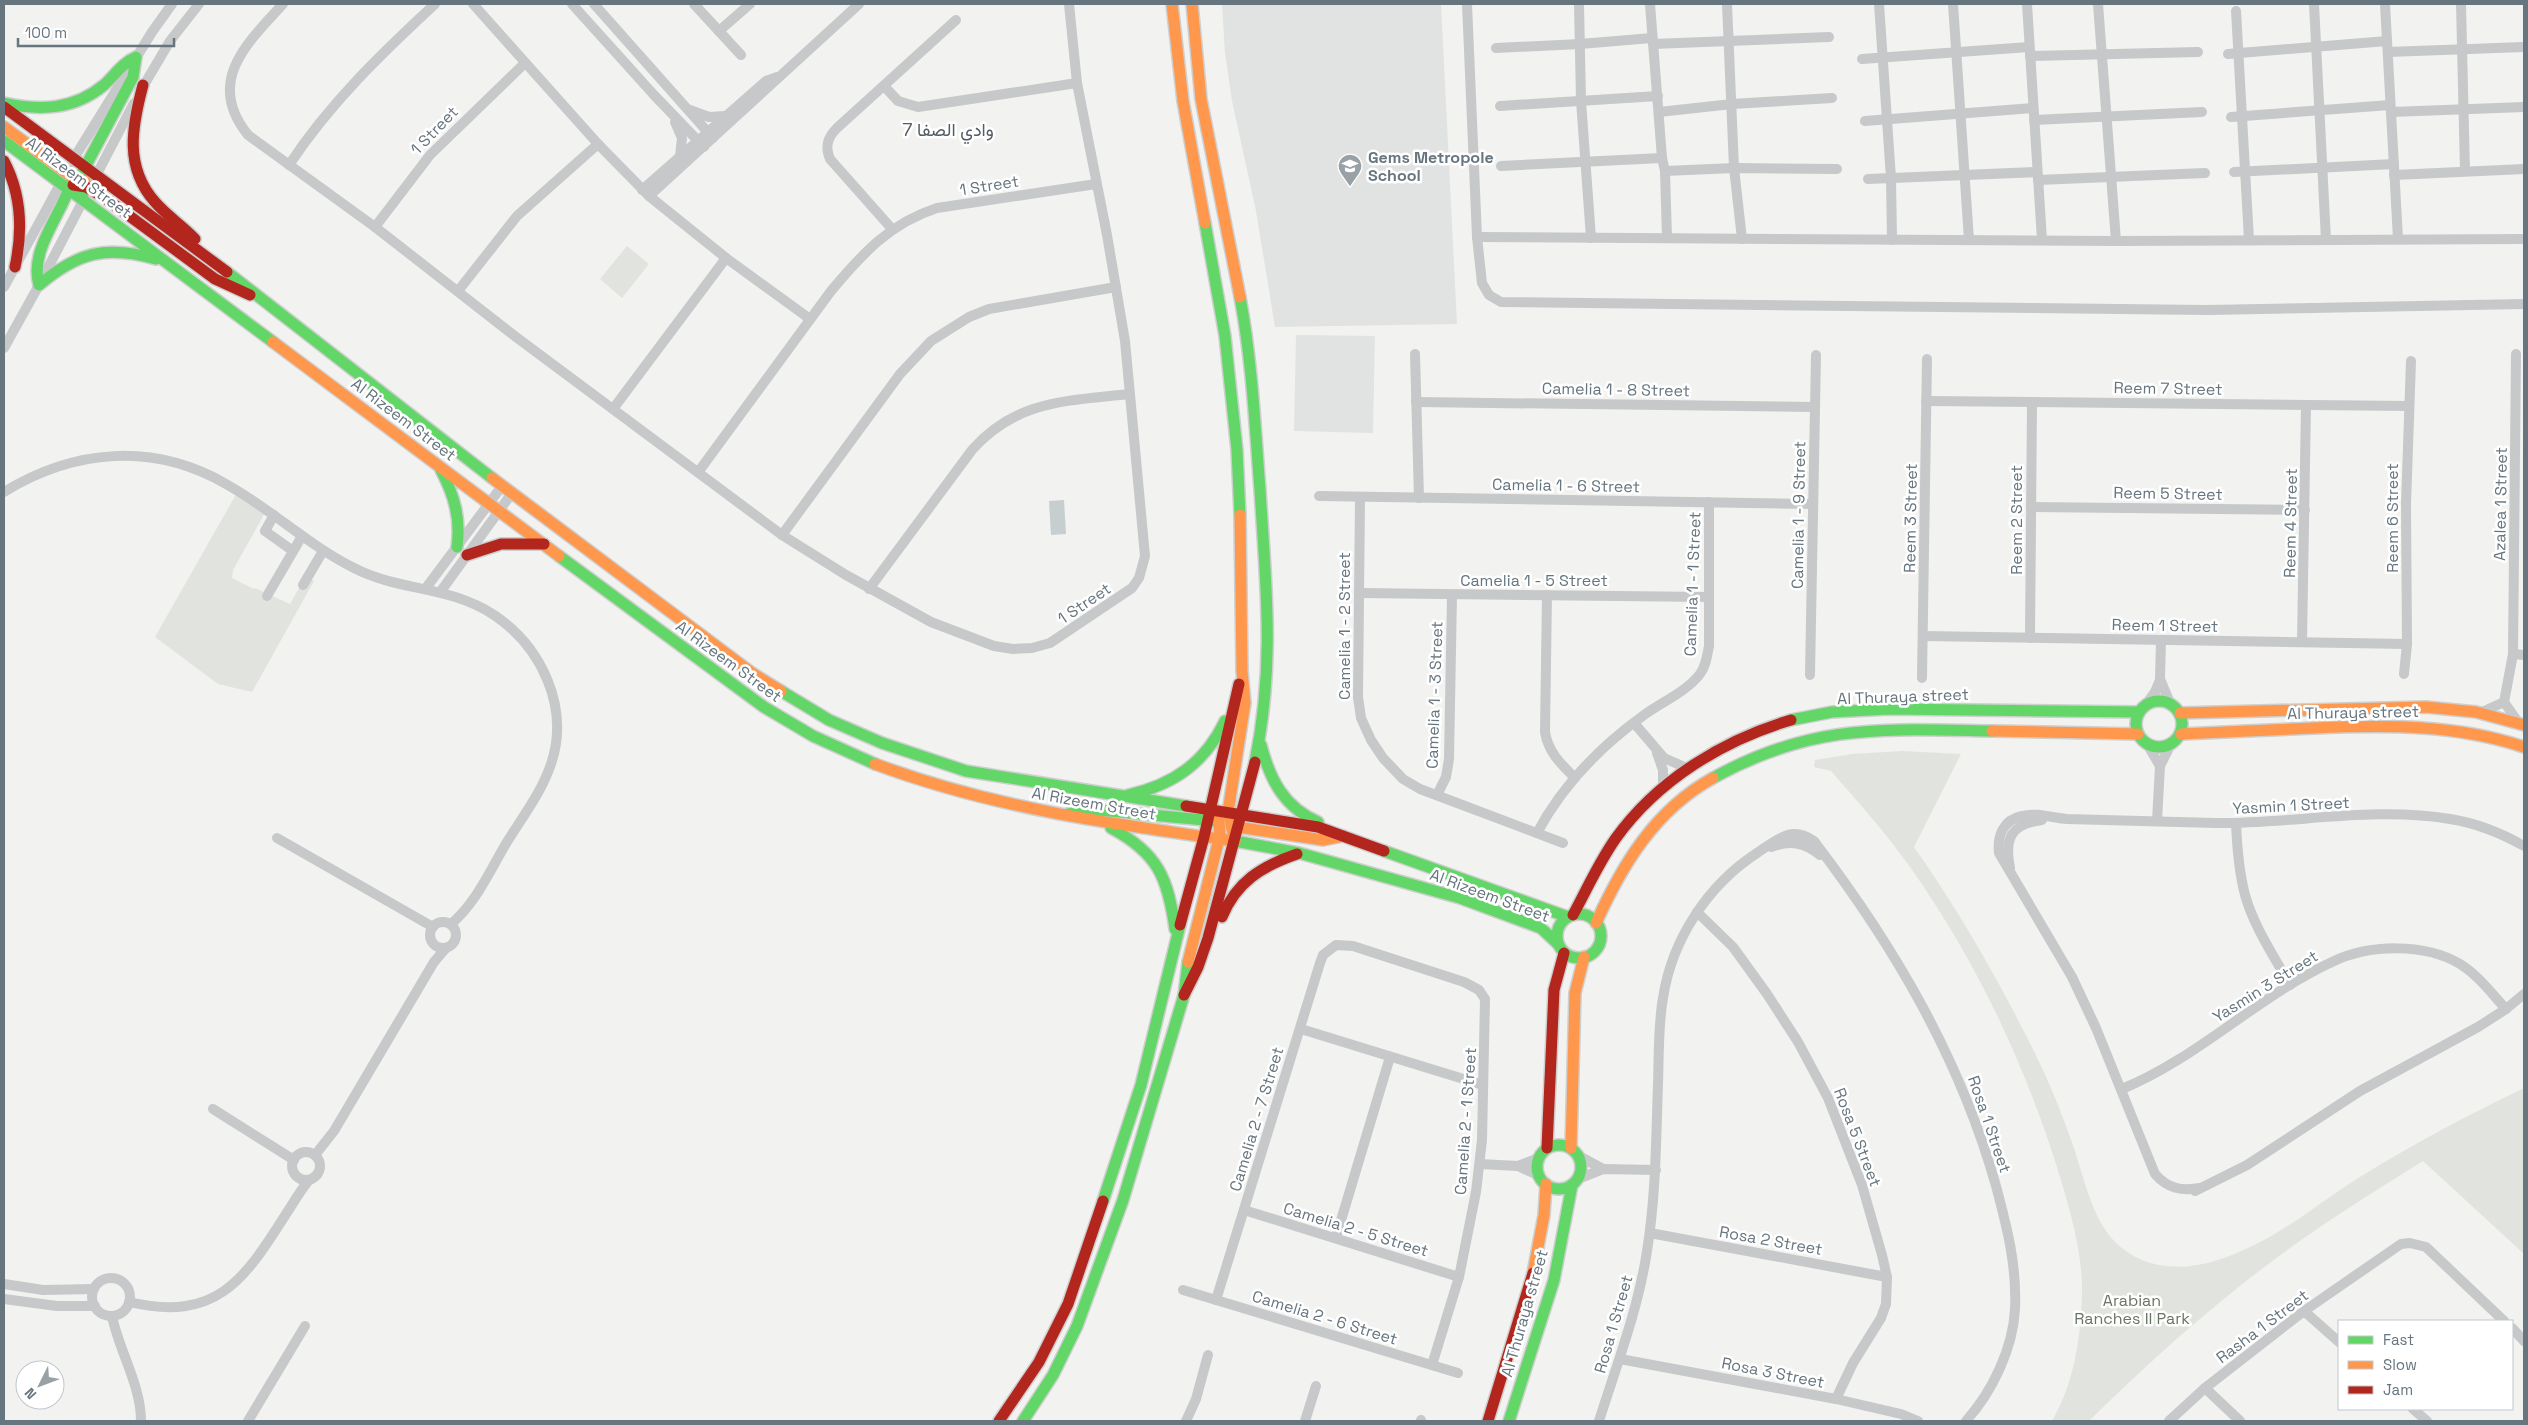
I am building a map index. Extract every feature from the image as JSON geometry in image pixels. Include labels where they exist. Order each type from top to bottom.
[{"type":"street","points":[[39,285],[35,274],[36,262],[74,183],[74,158],[136,56],[172,4]]},
{"type":"street","points":[[74,183],[88,180],[97,175],[143,85],[170,41],[199,4]]},
{"type":"street","name":"1 Street","points":[[283,4],[238,58],[230,86],[230,100],[240,126],[257,143],[375,227],[613,409],[699,471],[782,535],[869,589],[931,622],[994,646],[1013,649],[1032,648],[1050,643],[1123,595],[1139,578],[1144,556],[1124,341],[1116,287],[1077,83],[1069,4]]},
{"type":"street","points":[[289,166],[314,128],[352,83],[435,4]]},
{"type":"street","points":[[473,4],[598,144],[646,193],[726,258],[810,319]]},
{"type":"street","points":[[572,4],[670,112],[701,143]]},
{"type":"street","points":[[594,4],[710,135]]},
{"type":"street","points":[[694,4],[741,55]]},
{"type":"street","points":[[720,31],[750,4]]},
{"type":"street","points":[[646,193],[710,135],[770,86],[777,77],[858,4]]},
{"type":"street","points":[[1023,1421],[1052,1375],[1077,1326],[1122,1200],[1184,994],[1187,967],[1219,839],[1245,703],[1242,671],[1241,534],[1230,377],[1219,294],[1178,69],[1172,4]]},
{"type":"street","points":[[999,1421],[1039,1362],[1068,1304],[1136,1105],[1176,938],[1204,837],[1223,820],[1242,814],[1260,739],[1268,667],[1269,608],[1254,398],[1245,324],[1201,99],[1192,4]]},
{"type":"street","points":[[1467,4],[1477,237],[1482,283],[1489,294],[1501,302],[2207,310],[2524,304]]},
{"type":"street","points":[[1579,4],[1581,101],[1592,238]]},
{"type":"street","points":[[1650,4],[1660,112],[1662,158],[1665,171],[1667,238]]},
{"type":"street","points":[[1727,4],[1734,168],[1742,238]]},
{"type":"street","points":[[1879,4],[1891,178],[1892,240]]},
{"type":"street","points":[[1953,4],[1969,240]]},
{"type":"street","points":[[2027,4],[2042,240]]},
{"type":"street","points":[[2098,4],[2116,241]]},
{"type":"street","points":[[2314,4],[2326,240]]},
{"type":"street","points":[[2385,4],[2398,239]]},
{"type":"street","points":[[2461,4],[2465,171]]},
{"type":"street","points":[[2236,11],[2234,54],[2243,116],[2249,240]]},
{"type":"street","points":[[892,229],[830,159],[827,146],[832,133],[956,20]]},
{"type":"street","points":[[1496,48],[1653,41],[1730,42],[1828,37]]},
{"type":"street","points":[[2234,54],[2387,41]]},
{"type":"street","points":[[2388,52],[2524,48]]},
{"type":"street","points":[[1862,59],[1956,52],[2030,52],[2102,55],[2198,52]]},
{"type":"street","points":[[4,103],[34,109],[67,106],[96,92],[128,60],[136,56]]},
{"type":"street","points":[[4,287],[15,267],[85,166],[133,77],[136,56]]},
{"type":"street","name":"1 Street","points":[[375,227],[410,178],[435,149],[525,63]]},
{"type":"street","points":[[710,135],[726,116],[766,81],[777,77]]},
{"type":"street","points":[[884,86],[898,101],[918,107],[1077,83]]},
{"type":"street","points":[[143,85],[132,135],[134,167],[147,193],[194,238],[199,251]]},
{"type":"street","points":[[1500,106],[1658,96]]},
{"type":"street","points":[[1660,112],[1732,104],[1832,98]]},
{"type":"street","name":"Al Rizeem Street","points":[[4,107],[199,251],[512,494],[752,673],[828,720],[882,744],[966,771],[1118,797],[1223,820]]},
{"type":"street","points":[[2231,117],[2320,109],[2464,110],[2524,107]]},
{"type":"street","points":[[686,108],[701,115],[726,116]]},
{"type":"street","points":[[1865,121],[2033,108]]},
{"type":"street","points":[[670,112],[681,133],[680,156]]},
{"type":"street","points":[[2034,120],[2202,112]]},
{"type":"street","points":[[4,127],[74,183],[215,279],[233,289],[261,298]]},
{"type":"street","name":"Al Rizeem Street","points":[[4,141],[74,183],[83,200],[438,466],[500,510],[748,696],[813,736],[864,760],[928,784],[992,801],[1102,823],[1219,839],[1299,853],[1460,898],[1547,931],[1561,948]]},
{"type":"street","points":[[646,193],[680,156],[701,143]]},
{"type":"street","points":[[458,291],[517,216],[598,144]]},
{"type":"street","points":[[1501,166],[1662,158]]},
{"type":"street","points":[[4,162],[17,192],[21,215],[20,242],[15,267]]},
{"type":"street","points":[[2234,172],[2394,164]]},
{"type":"street","points":[[1665,171],[1734,168],[1837,169]]},
{"type":"street","points":[[2394,175],[2524,168]]},
{"type":"street","points":[[1868,179],[1965,175],[2110,177],[2205,173]]},
{"type":"street","points":[[4,348],[83,200],[74,183]]},
{"type":"street","name":"1 Street","points":[[699,471],[810,319],[854,264],[892,229],[913,216],[937,208],[1096,184]]},
{"type":"street","points":[[1477,237],[2116,241],[2524,239]]},
{"type":"street","points":[[39,285],[60,267],[81,256],[99,252],[133,251],[169,263]]},
{"type":"street","points":[[613,409],[726,258]]},
{"type":"street","points":[[782,535],[900,374],[931,341],[969,317],[989,310],[1116,287]]},
{"type":"street","points":[[1415,354],[1419,498]]},
{"type":"street","name":"Azalea 1 Street","points":[[2504,702],[2513,654],[2520,400],[2516,354]]},
{"type":"street","name":"Camelia 1 - 9 Street","points":[[1810,676],[1816,355]]},
{"type":"street","name":"Reem 3 Street","points":[[1922,678],[1927,358]]},
{"type":"street","name":"Reem 6 Street","points":[[2404,674],[2407,644],[2406,504],[2411,361]]},
{"type":"street","points":[[869,589],[972,450],[997,426],[1016,414],[1044,404],[1129,394]]},
{"type":"street","name":"Reem 7 Street","points":[[1926,401],[2409,406]]},
{"type":"street","name":"Camelia 1 - 8 Street","points":[[1416,402],[1815,407]]},
{"type":"street","name":"Reem 2 Street","points":[[2030,638],[2032,402]]},
{"type":"street","name":"Reem 4 Street","points":[[2302,642],[2306,405]]},
{"type":"street","points":[[4,492],[46,470],[72,461],[101,456],[141,457],[180,464],[212,476],[274,515],[323,551],[376,578],[409,587],[441,591],[484,609],[505,624],[524,642],[539,662],[548,680],[554,699],[557,725],[551,764],[540,788],[470,904],[451,924]]},
{"type":"street","points":[[438,466],[451,487],[458,507],[460,528],[457,547]]},
{"type":"street","points":[[426,588],[502,486]]},
{"type":"street","points":[[441,591],[512,494]]},
{"type":"street","name":"Camelia 1 - 6 Street","points":[[1319,496],[1813,504]]},
{"type":"street","name":"Camelia 1 - 2 Street","points":[[1360,497],[1358,697],[1361,718],[1375,748],[1394,770],[1420,789],[1564,843]]},
{"type":"street","name":"Camelia 1 - 1 Street","points":[[1537,833],[1548,813],[1574,778],[1634,723],[1692,683],[1701,673],[1707,660],[1709,646],[1709,502]]},
{"type":"street","name":"Reem 5 Street","points":[[2031,507],[2305,510]]},
{"type":"street","points":[[274,515],[265,531],[293,551]]},
{"type":"street","points":[[267,596],[302,536]]},
{"type":"street","points":[[467,555],[501,544],[544,544]]},
{"type":"street","points":[[303,586],[323,551]]},
{"type":"street","name":"Camelia 1 - 5 Street","points":[[1359,593],[1708,597]]},
{"type":"street","name":"Camelia 1 - 3 Street","points":[[1438,795],[1446,777],[1450,759],[1452,595]]},
{"type":"street","points":[[1547,595],[1545,732],[1548,747],[1553,755],[1574,778]]},
{"type":"street","name":"Reem 1 Street","points":[[1923,636],[2407,644]]},
{"type":"street","points":[[2160,766],[2147,744],[2138,734],[2136,727],[2143,708],[2155,692],[2160,679],[2161,640]]},
{"type":"street","points":[[2513,654],[2524,654]]},
{"type":"street","points":[[1118,797],[1162,786],[1196,764],[1221,731],[1242,671]]},
{"type":"street","points":[[1184,994],[1200,963],[1235,842],[1223,820],[1242,671]]},
{"type":"street","points":[[2157,821],[2160,766],[2171,744],[2180,734],[2182,719],[2180,713],[2170,703],[2160,679]]},
{"type":"street","points":[[2143,708],[2154,700],[2170,703]]},
{"type":"street","points":[[2478,713],[2492,709],[2504,702],[2510,714],[2522,725]]},
{"type":"street","name":"Al Thuraya street","points":[[2180,713],[2374,707],[2440,708],[2478,713],[2522,725]]},
{"type":"street","name":"Al Thuraya street","points":[[1570,916],[1594,873],[1624,828],[1663,789],[1712,754],[1766,729],[1795,719],[1873,709],[2143,708]]},
{"type":"street","points":[[1634,723],[1657,752],[1672,763],[1689,769]]},
{"type":"street","name":"Al Thuraya street","points":[[2180,734],[2373,726],[2442,728],[2473,732],[2524,747]]},
{"type":"street","name":"Al Thuraya street","points":[[1596,923],[1611,885],[1629,857],[1655,824],[1684,798],[1713,777],[1760,752],[1790,742],[1846,730],[2138,734]]},
{"type":"street","points":[[1260,739],[1270,774],[1288,804],[1310,819],[1330,826],[1346,835]]},
{"type":"street","points":[[2147,744],[2159,747],[2171,744]]},
{"type":"street","points":[[1657,752],[1663,770],[1663,789]]},
{"type":"street","points":[[1062,815],[1098,810],[1223,820],[1323,840],[1346,835]]},
{"type":"street","name":"Al Rizeem Street","points":[[1242,814],[1308,825],[1346,835],[1498,892],[1570,916]]},
{"type":"street","name":"Yasmin 1 Street","points":[[2524,846],[2484,827],[2450,819],[2384,815],[2236,823],[2053,818],[2030,822],[2020,826],[2012,834],[2007,844],[2012,877],[2072,977],[2122,1089],[2152,1179],[2165,1192],[2183,1195],[2247,1165],[2360,1091],[2478,1027],[2506,1009],[2524,994]]},
{"type":"street","points":[[1102,823],[1135,840],[1159,866],[1170,892],[1176,938]]},
{"type":"street","points":[[2236,823],[2239,865],[2246,897],[2253,916],[2290,985]]},
{"type":"street","points":[[277,838],[433,927]]},
{"type":"street","name":"Rosa 1 Street","points":[[1599,1421],[1639,1296],[1650,1233],[1656,1170],[1663,996],[1671,965],[1680,940],[1697,912],[1730,874],[1763,849],[1780,843],[1795,842],[1809,846],[1826,859],[1845,881],[1890,948],[1949,1056],[1971,1109],[2007,1227],[2015,1280],[2015,1310],[2010,1339],[1988,1392],[1966,1421]]},
{"type":"street","points":[[1184,994],[1197,982],[1204,970],[1224,910],[1234,891],[1267,864],[1299,853]]},
{"type":"street","points":[[1460,898],[1467,880]]},
{"type":"street","points":[[1491,910],[1498,892]]},
{"type":"street","name":"Rosa 5 Street","points":[[1697,912],[1733,948],[1767,994],[1798,1042],[1828,1098],[1862,1185],[1887,1277],[1886,1304],[1881,1318],[1852,1363],[1836,1399]]},
{"type":"street","points":[[1547,1148],[1554,990],[1561,948],[1558,929],[1570,916],[1588,916],[1596,923],[1600,933],[1599,943],[1594,952],[1584,958],[1574,958],[1561,948]]},
{"type":"street","points":[[315,1155],[334,1131],[431,967],[446,948],[453,944],[456,938],[456,930],[451,924],[439,922],[433,927],[430,934],[433,944],[431,967]]},
{"type":"street","points":[[433,944],[439,948],[446,948]]},
{"type":"street","name":"Camelia 2 - 1 Street","points":[[1329,949],[1336,945],[1353,946],[1464,982],[1483,994],[1486,1005],[1480,1164],[1459,1277],[1432,1365]]},
{"type":"street","name":"Camelia 2 - 7 Street","points":[[1216,1300],[1320,963],[1329,949]]},
{"type":"street","name":"Yasmin 3 Street","points":[[2122,1089],[2196,1047],[2290,985],[2333,961],[2355,954],[2400,949],[2441,956],[2461,964],[2506,1009]]},
{"type":"street","points":[[1575,1182],[1581,1170],[1575,1152],[1575,993],[1584,958]]},
{"type":"street","points":[[1300,1029],[1484,1085]]},
{"type":"street","points":[[1336,1237],[1390,1057]]},
{"type":"street","points":[[213,1109],[294,1160]]},
{"type":"street","points":[[1480,1164],[1518,1166],[1539,1158],[1547,1148],[1557,1145],[1575,1152],[1603,1169]]},
{"type":"street","points":[[129,1302],[156,1308],[180,1308],[203,1303],[224,1292],[250,1266],[294,1199],[309,1180],[316,1176],[320,1169],[320,1161],[315,1155],[303,1152],[294,1160],[293,1170],[296,1176],[294,1199]]},
{"type":"street","points":[[1539,1158],[1538,1167],[1543,1180]]},
{"type":"street","points":[[1518,1166],[1559,1188],[1603,1169],[1656,1170]]},
{"type":"street","points":[[296,1176],[309,1180]]},
{"type":"street","name":"Al Thuraya street","points":[[1488,1421],[1533,1274],[1546,1208],[1543,1180]]},
{"type":"street","name":"Al Thuraya street","points":[[1509,1421],[1554,1280],[1575,1182]]},
{"type":"street","name":"Camelia 2 - 5 Street","points":[[1244,1210],[1336,1237],[1459,1277]]},
{"type":"street","name":"Rosa 2 Street","points":[[1650,1233],[1887,1277]]},
{"type":"street","name":"Rasha 1 Street","points":[[2170,1421],[2205,1388],[2304,1311],[2393,1248],[2410,1243],[2418,1244],[2432,1252],[2503,1320]]},
{"type":"street","points":[[104,1279],[118,1279],[128,1288],[129,1302],[125,1310],[112,1316],[102,1313],[95,1306],[92,1298],[94,1288],[104,1279]]},
{"type":"street","points":[[4,1284],[43,1290],[94,1288]]},
{"type":"street","name":"Camelia 2 - 6 Street","points":[[1183,1290],[1458,1372]]},
{"type":"street","points":[[4,1299],[57,1306],[95,1306]]},
{"type":"street","points":[[2304,1311],[2338,1341]]},
{"type":"street","points":[[112,1316],[119,1344],[137,1392],[141,1421]]},
{"type":"street","points":[[248,1421],[305,1326]]},
{"type":"street","points":[[2513,1330],[2524,1339]]},
{"type":"street","points":[[1186,1421],[1196,1399],[1208,1355]]},
{"type":"street","name":"Rosa 3 Street","points":[[1620,1359],[1836,1399],[1901,1414],[1918,1421]]},
{"type":"street","points":[[1305,1421],[1316,1386]]},
{"type":"street","points":[[2205,1388],[2240,1421]]},
{"type":"street","points":[[2414,1410],[2427,1421]]},
{"type":"shaded area","name":"Gems Metropole School","points":[[1222,4],[1441,4],[1457,324],[1275,327],[1256,211],[1232,101],[1225,53]]},
{"type":"shaded area","points":[[1296,335],[1375,336],[1373,433],[1294,431]]},
{"type":"shaded area","points":[[1064,500],[1066,534],[1051,535],[1049,501]]},
{"type":"green space","points":[[627,246],[649,264],[622,298],[600,279]]},
{"type":"green space","points":[[238,491],[266,511],[233,570],[232,578],[290,604],[306,576],[314,581],[252,692],[218,684],[155,637]]},
{"type":"green space","name":"Arabian Ranches II Park","points":[[1902,751],[1961,754],[1914,847],[1984,956],[2015,1014],[2055,1097],[2096,1213],[2112,1239],[2123,1249],[2153,1264],[2169,1266],[2201,1264],[2233,1255],[2277,1233],[2346,1186],[2400,1153],[2461,1119],[2524,1088],[2524,1254],[2423,1161],[2323,1225],[2237,1288],[2137,1375],[2089,1421],[2052,1421],[2066,1390],[2076,1356],[2081,1321],[2082,1286],[2073,1224],[2061,1179],[2043,1125],[1995,1010],[1976,973],[1934,902],[1891,842],[1831,771],[1814,767],[1815,760],[1852,754]]},
{"type":"traffic: fast","points":[[4,103],[31,107],[69,104],[93,93],[127,62],[136,57],[133,77],[83,171],[80,181],[83,200]]},
{"type":"traffic: fast","points":[[4,141],[273,342]]},
{"type":"traffic: fast","points":[[71,183],[42,246],[38,259],[39,285],[67,265],[93,254],[107,252],[122,253],[156,259]]},
{"type":"traffic: fast","points":[[1205,223],[1225,336],[1237,450],[1240,515]]},
{"type":"traffic: fast","points":[[227,272],[492,478]]},
{"type":"traffic: fast","points":[[1240,297],[1253,394],[1266,593],[1267,658],[1265,692],[1255,762]]},
{"type":"traffic: fast","points":[[441,470],[450,488],[457,516],[457,547]]},
{"type":"traffic: fast","points":[[559,556],[764,707],[813,736],[875,764]]},
{"type":"traffic: fast","points":[[781,691],[829,720],[882,743],[966,771],[1186,806]]},
{"type":"traffic: fast","points":[[2164,701],[2176,707],[2181,715],[2182,724],[2181,733],[2176,741],[2168,746],[2154,747],[2142,741],[2137,733],[2136,719],[2142,707],[2150,702],[2164,701]]},
{"type":"traffic: fast","points":[[1791,720],[1832,712],[1889,709],[2139,712]]},
{"type":"traffic: fast","points":[[1128,795],[1159,785],[1186,770],[1208,749],[1225,721]]},
{"type":"traffic: fast","points":[[1713,778],[1749,760],[1783,747],[1816,738],[1882,730],[1992,731]]},
{"type":"traffic: fast","points":[[1261,745],[1269,770],[1280,791],[1296,809],[1318,822]]},
{"type":"traffic: fast","points":[[1068,814],[1098,810],[1215,821]]},
{"type":"traffic: fast","points":[[1111,828],[1140,847],[1158,869],[1169,895],[1175,929]]},
{"type":"traffic: fast","points":[[1235,841],[1299,853],[1460,898],[1541,928],[1558,944]]},
{"type":"traffic: fast","points":[[1384,851],[1568,917]]},
{"type":"traffic: fast","points":[[1575,914],[1583,914],[1595,920],[1601,936],[1595,952],[1583,958],[1575,958],[1563,952],[1557,940],[1557,932],[1563,920],[1575,914]]},
{"type":"traffic: fast","points":[[1103,1201],[1141,1085],[1180,925]]},
{"type":"traffic: fast","points":[[1023,1421],[1053,1375],[1077,1326],[1123,1200],[1184,995],[1188,962]]},
{"type":"traffic: fast","points":[[1559,1145],[1571,1149],[1577,1155],[1581,1167],[1577,1179],[1571,1185],[1559,1189],[1547,1185],[1541,1179],[1537,1167],[1541,1155],[1547,1149],[1559,1145]]},
{"type":"traffic: fast","points":[[1509,1421],[1554,1280],[1572,1185]]},
{"type":"traffic: slow","points":[[1172,4],[1183,101],[1205,223]]},
{"type":"traffic: slow","points":[[1192,4],[1201,99],[1240,297]]},
{"type":"traffic: slow","points":[[4,127],[72,177],[85,181]]},
{"type":"traffic: slow","points":[[273,342],[559,556]]},
{"type":"traffic: slow","points":[[492,478],[752,673],[781,691]]},
{"type":"traffic: slow","points":[[1235,841],[1228,812],[1245,703],[1242,671],[1240,515]]},
{"type":"traffic: slow","points":[[2180,713],[2426,707],[2476,712],[2524,725]]},
{"type":"traffic: slow","points":[[2181,734],[2341,727],[2420,728],[2472,734],[2524,747]]},
{"type":"traffic: slow","points":[[1992,731],[2138,734]]},
{"type":"traffic: slow","points":[[875,764],[964,792],[1053,813],[1235,841]]},
{"type":"traffic: slow","points":[[1596,923],[1617,880],[1642,841],[1674,806],[1692,791],[1713,778]]},
{"type":"traffic: slow","points":[[1188,962],[1220,835],[1219,821],[1211,810]]},
{"type":"traffic: slow","points":[[1231,826],[1323,840],[1343,836]]},
{"type":"traffic: slow","points":[[1571,1148],[1575,993],[1584,957]]},
{"type":"traffic: slow","points":[[1533,1273],[1544,1215],[1546,1184]]},
{"type":"traffic: jam","points":[[143,85],[136,116],[133,146],[138,175],[145,189],[155,202],[195,239]]},
{"type":"traffic: jam","points":[[4,107],[227,272]]},
{"type":"traffic: jam","points":[[4,161],[18,200],[20,226],[15,267]]},
{"type":"traffic: jam","points":[[73,185],[86,187],[105,198],[215,279],[250,295]]},
{"type":"traffic: jam","points":[[467,555],[501,544],[544,544]]},
{"type":"traffic: jam","points":[[1180,925],[1204,837],[1239,684]]},
{"type":"traffic: jam","points":[[1573,915],[1616,838],[1633,817],[1672,780],[1717,751],[1766,728],[1791,720]]},
{"type":"traffic: jam","points":[[1184,995],[1198,967],[1208,938],[1255,762]]},
{"type":"traffic: jam","points":[[1186,806],[1318,827],[1384,851]]},
{"type":"traffic: jam","points":[[1222,917],[1235,894],[1252,877],[1272,864],[1297,854]]},
{"type":"traffic: jam","points":[[1547,1148],[1554,990],[1564,953]]},
{"type":"traffic: jam","points":[[999,1421],[1039,1362],[1068,1304],[1103,1201]]},
{"type":"traffic: jam","points":[[1488,1421],[1533,1273]]},
{"type":"place","name":"Gems Metropole School","points":[[1350,187]]},
{"type":"district","name":"وادي الصفا 7","points":[[948,130]]}]
